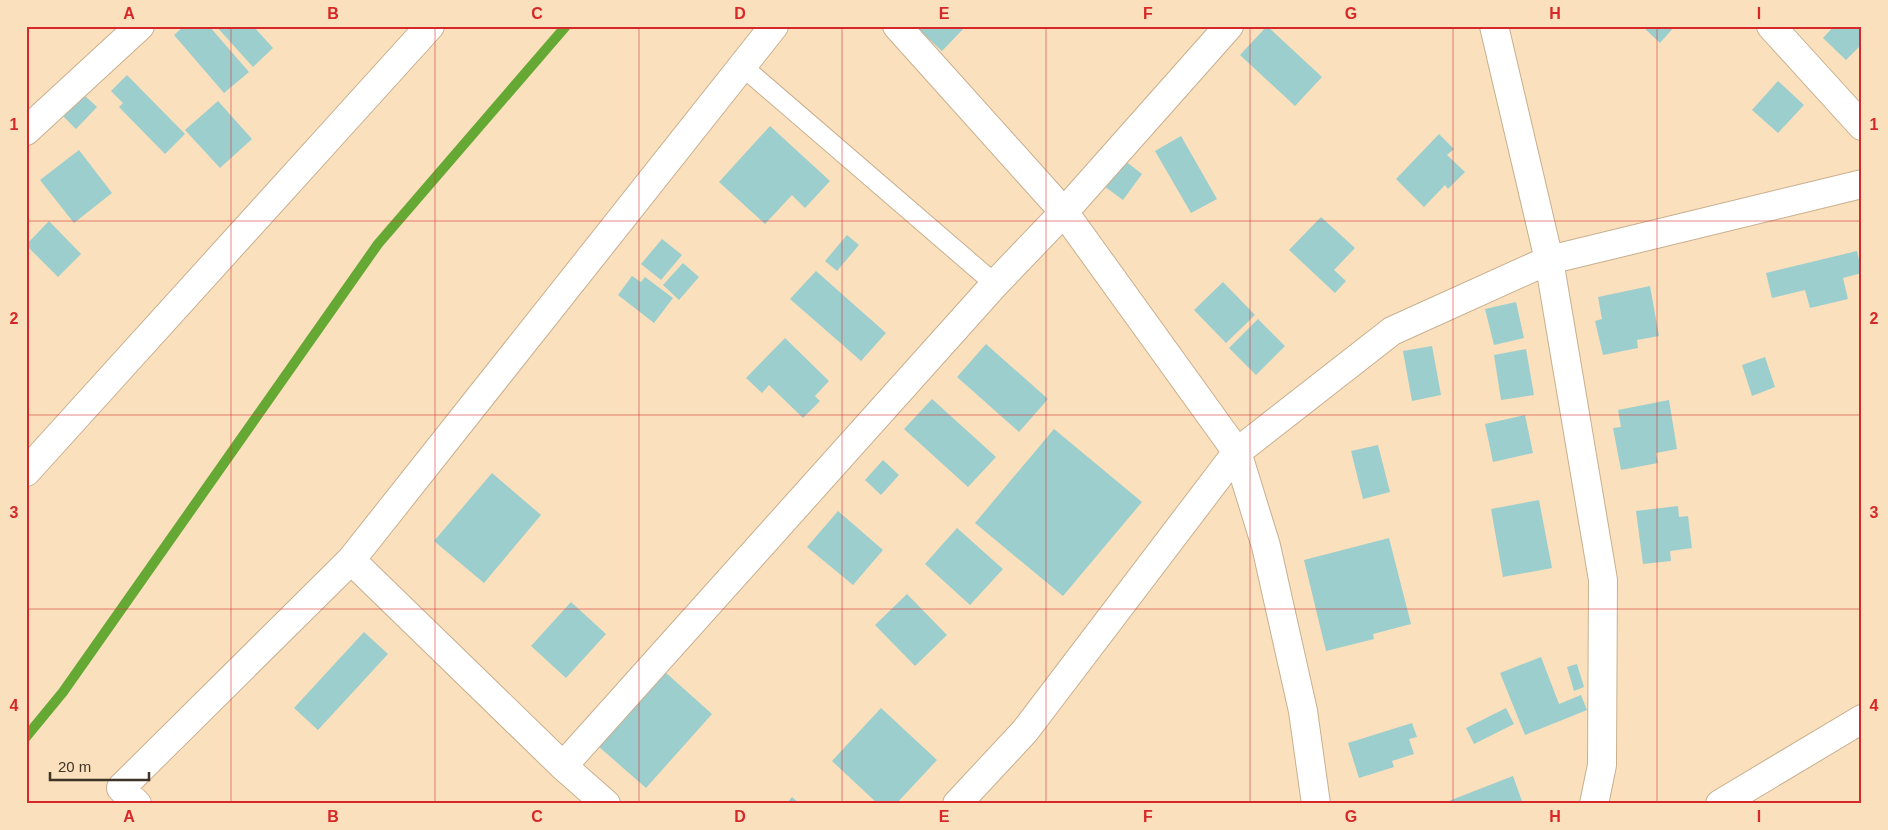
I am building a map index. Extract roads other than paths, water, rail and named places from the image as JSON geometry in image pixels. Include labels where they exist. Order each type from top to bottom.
[{"type":"street","points":[[26,131],[140,26]]},
{"type":"street","points":[[26,472],[430,26]]},
{"type":"street","points":[[137,804],[122,788],[351,560],[774,26]]},
{"type":"street","points":[[897,26],[1064,212],[1237,452],[1273,575],[1302,712],[1316,804]]},
{"type":"street","points":[[563,766],[995,284],[1064,212],[1229,26]]},
{"type":"street","points":[[1494,26],[1549,260],[1603,580],[1602,765],[1594,804]]},
{"type":"street","points":[[1771,26],[1862,126]]},
{"type":"street","points":[[957,804],[1026,731],[1237,452],[1392,332],[1549,260],[1862,184]]},
{"type":"street","points":[[351,560],[563,766],[606,804]]},
{"type":"street","points":[[1720,804],[1862,719]]},
{"type":"lane","points":[[742,66],[995,284]]},
{"type":"waterway","points":[[26,737],[63,692],[378,244],[566,26]]}]
